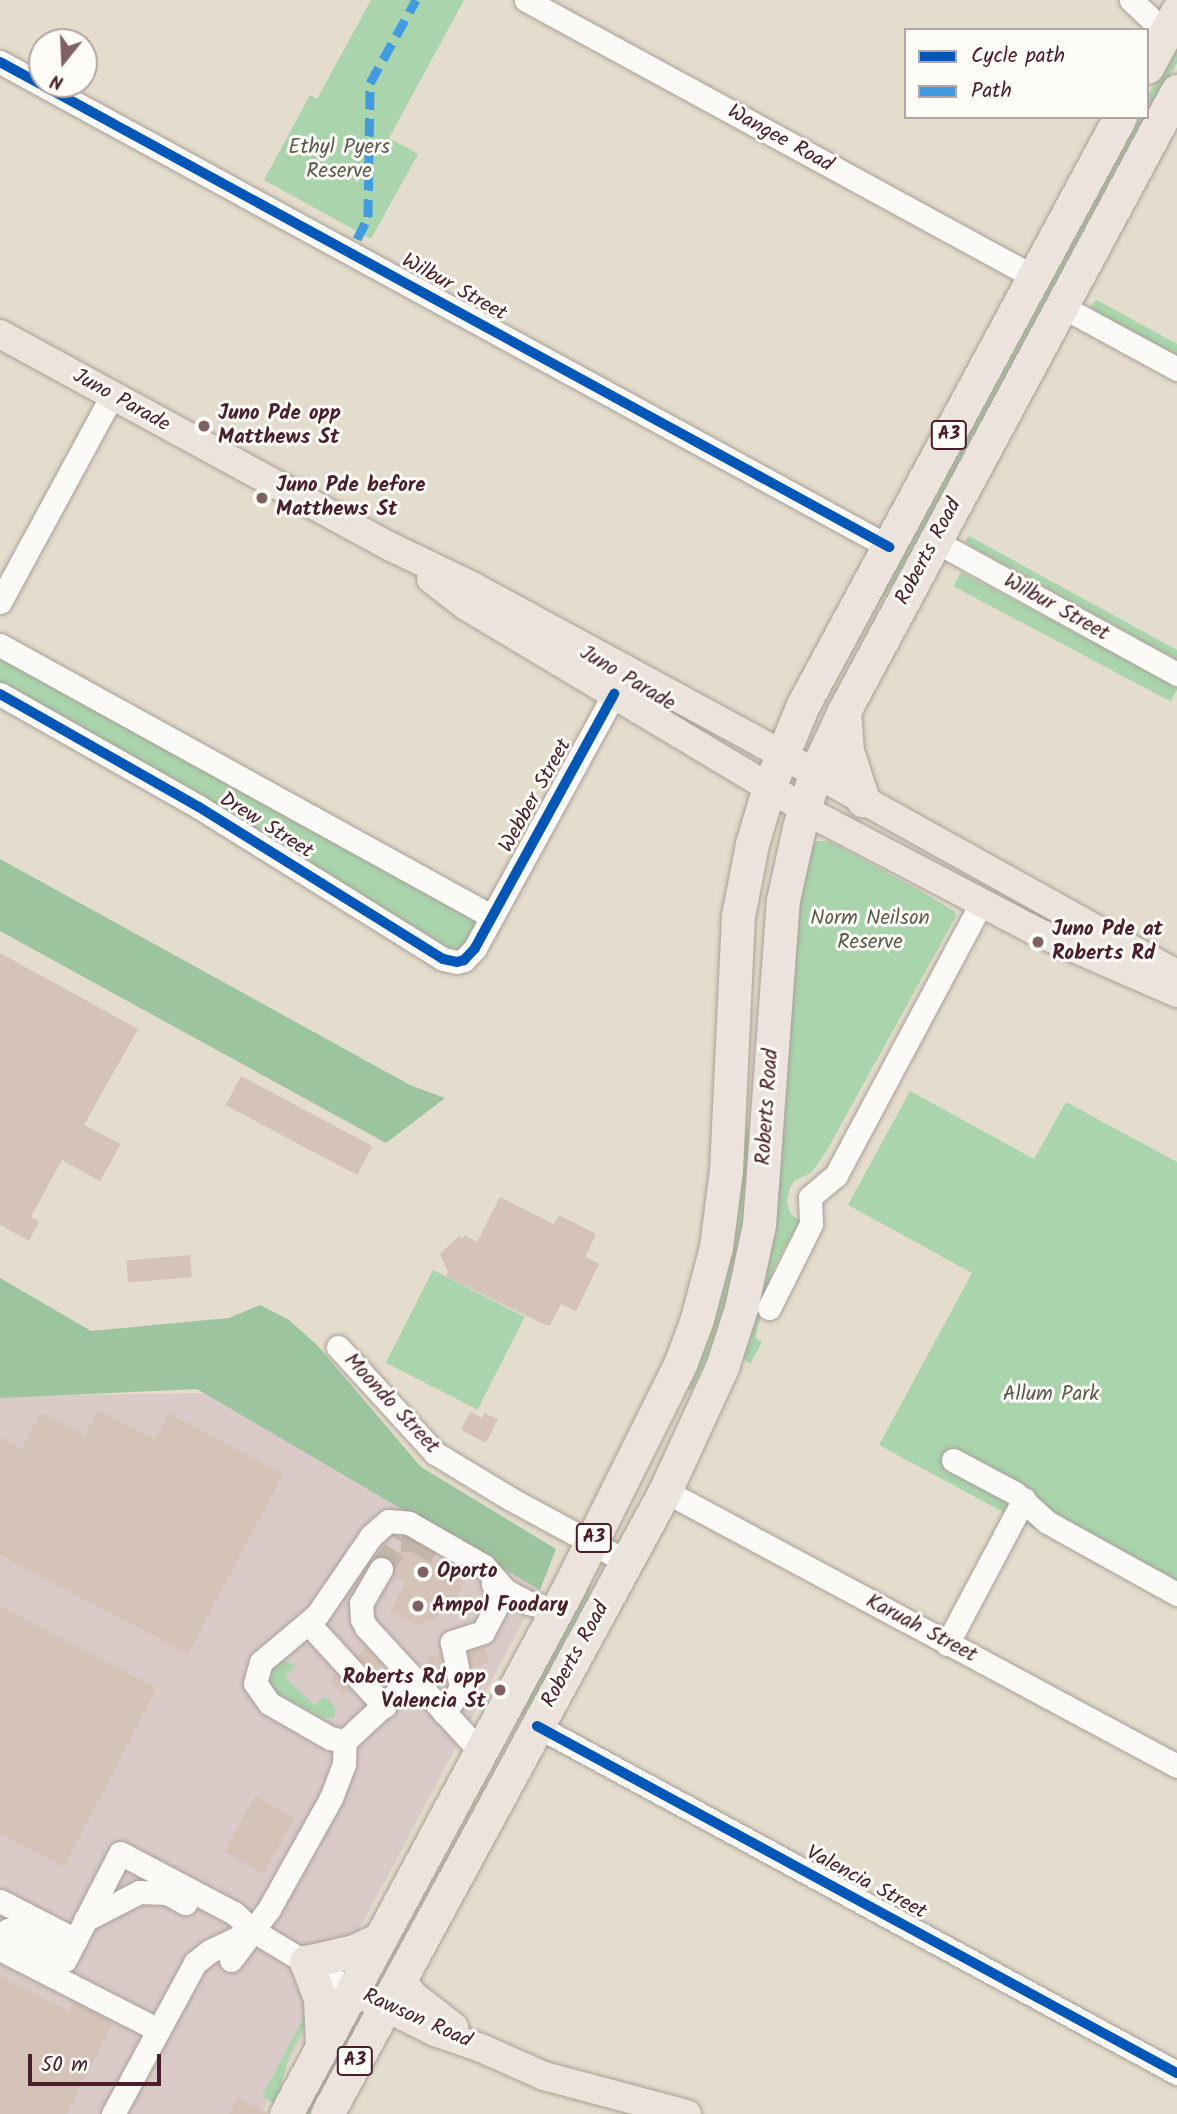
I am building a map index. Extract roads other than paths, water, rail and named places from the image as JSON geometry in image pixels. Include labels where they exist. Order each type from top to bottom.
[{"type":"highway","points":[[1149,63],[1171,23]]},
{"type":"highway","name":"Roberts Road","points":[[327,2114],[665,1491],[722,1367],[741,1308],[759,1225],[781,923],[804,808],[815,773],[844,712],[1177,91]]},
{"type":"highway","name":"Roberts Road","points":[[286,2114],[557,1610],[681,1362],[697,1319],[716,1247],[726,1170],[738,916],[752,844],[769,787],[803,705],[1119,119]]},
{"type":"highway","points":[[844,712],[847,751],[863,800]]},
{"type":"highway","points":[[323,2046],[320,1998],[306,1962],[354,1951],[380,1939]]},
{"type":"main road","name":"Juno Parade","points":[[0,334],[391,547],[474,586],[1177,974]]},
{"type":"main road","name":"Juno Parade","points":[[391,547],[466,606],[804,808],[981,904],[1177,993]]},
{"type":"main road","name":"Rawson Road","points":[[401,1978],[424,2005],[481,2048]]},
{"type":"main road","name":"Rawson Road","points":[[353,1991],[435,2032],[481,2048],[544,2076],[687,2114]]},
{"type":"street","name":"Wangee Road","points":[[526,0],[1034,277]]},
{"type":"street","points":[[1131,0],[1171,23]]},
{"type":"street","name":"Wilbur Street","points":[[0,62],[889,547]]},
{"type":"street","points":[[1061,306],[1177,369]]},
{"type":"street","points":[[0,602],[112,396]]},
{"type":"street","name":"Wilbur Street","points":[[935,541],[1177,674]]},
{"type":"street","name":"Drew Street","points":[[0,645],[491,916],[470,955],[457,962],[443,960],[199,807],[0,694]]},
{"type":"street","name":"Webber Street","points":[[491,916],[614,694]]},
{"type":"street","points":[[769,1308],[811,1224],[810,1197],[836,1175],[981,904]]},
{"type":"street","name":"Moondo Street","points":[[338,1347],[435,1454],[627,1562]]},
{"type":"street","points":[[953,1460],[1024,1499],[1046,1522],[1177,1594]]},
{"type":"street","name":"Karuah Street","points":[[665,1491],[1177,1766]]},
{"type":"street","points":[[947,1644],[1024,1499]]},
{"type":"street","points":[[345,1741],[330,1738],[268,1703],[255,1684],[261,1662],[324,1606],[371,1536],[388,1521],[408,1523],[484,1566],[505,1591]]},
{"type":"street","points":[[447,1558],[529,1603],[557,1610]]},
{"type":"street","points":[[381,1570],[361,1603],[362,1619],[481,1752]]},
{"type":"street","points":[[444,1713],[461,1688],[452,1642],[483,1632],[505,1591]]},
{"type":"street","points":[[308,1623],[384,1706]]},
{"type":"street","points":[[231,1960],[278,1895],[340,1779],[345,1741],[413,1678]]},
{"type":"street","name":"Valencia Street","points":[[537,1726],[1177,2073]]},
{"type":"street","points":[[158,2030],[0,1947],[8,1930],[65,1960],[120,1853],[234,1913],[253,1930],[353,1991]]},
{"type":"street","points":[[80,1930],[139,1892],[155,1891],[167,1893],[228,1926],[253,1930]]},
{"type":"street","points":[[0,1901],[80,1930]]},
{"type":"street","points":[[113,2114],[195,1963],[210,1951],[253,1930]]},
{"type":"tunnel","points":[[381,1569],[402,1539],[416,1541],[447,1558]]},
{"type":"place","name":"Juno Pde opp Matthews St","points":[[204,426]]},
{"type":"place","name":"Juno Pde before Matthews St","points":[[262,498]]},
{"type":"place","name":"Juno Pde at Roberts Rd","points":[[1038,942]]},
{"type":"place","name":"Oporto","points":[[423,1572]]},
{"type":"place","name":"Ampol Foodary","points":[[418,1606]]},
{"type":"place","name":"Roberts Rd opp Valencia St","points":[[500,1690]]},
{"type":"park label","name":"Ethyl Pyers Reserve","points":[[339,160]]},
{"type":"park label","name":"Norm Neilson Reserve","points":[[870,931]]},
{"type":"park label","name":"Allum Park","points":[[1051,1395]]}]
